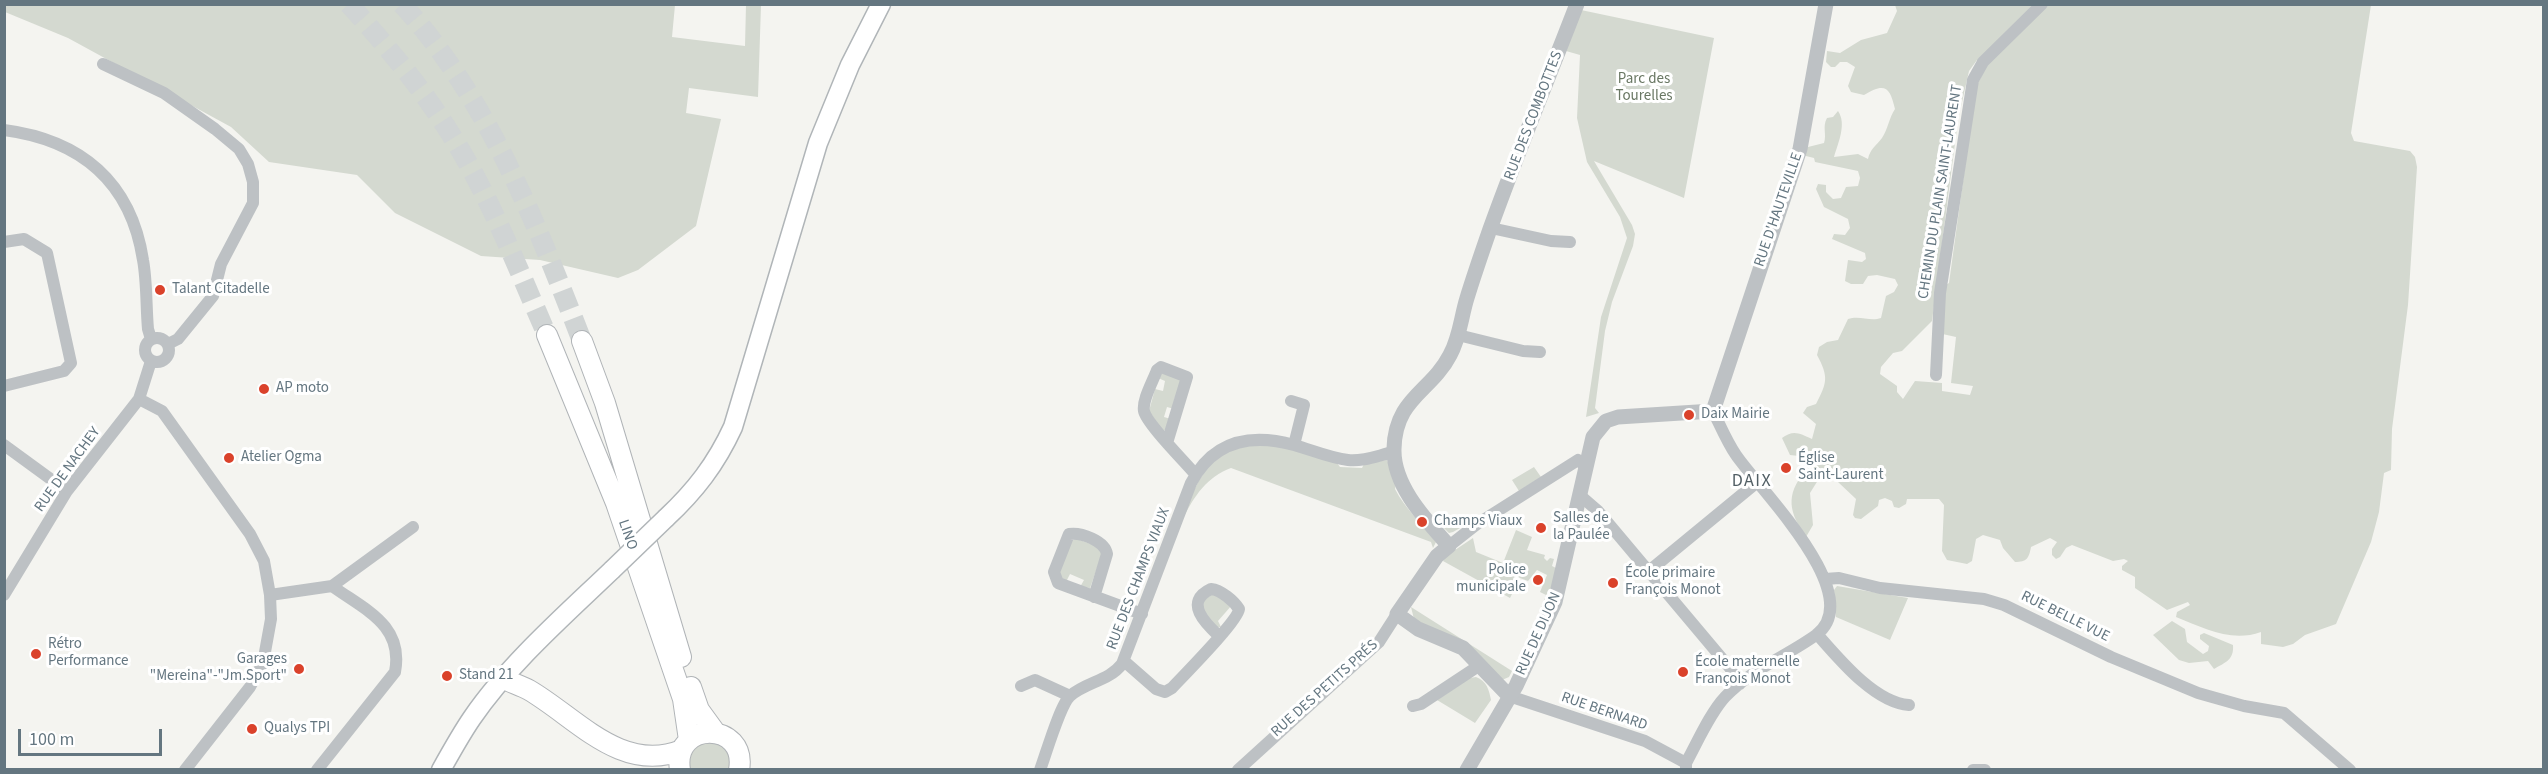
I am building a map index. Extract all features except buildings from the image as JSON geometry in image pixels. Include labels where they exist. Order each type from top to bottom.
[{"type":"highway","name":"LINO","points":[[547,335],[616,503],[683,699],[684,753]]},
{"type":"highway","name":"LINO","points":[[582,341],[605,403],[699,710],[715,732],[729,738],[736,746],[740,756],[739,770]]},
{"type":"highway","points":[[504,680],[529,690],[603,747],[624,760],[637,764],[663,762],[684,753],[699,734],[715,732]]},
{"type":"highway","points":[[504,680],[519,695],[590,751],[621,770]]},
{"type":"main road","points":[[441,770],[473,717],[504,680],[557,623],[705,478],[722,452],[733,428],[818,144],[850,65],[881,4]]},
{"type":"main road","points":[[452,770],[504,680]]},
{"type":"street","name":"RUE DES COMBOTTES","points":[[1449,546],[1401,482],[1394,452],[1396,431],[1404,410],[1417,392],[1445,364],[1458,335],[1466,299],[1491,228],[1577,4]]},
{"type":"street","name":"RUE D'HAUTEVILLE","points":[[1713,411],[1800,149],[1826,4]]},
{"type":"street","name":"CHEMIN DU PLAIN SAINT-LAURENT","points":[[1936,375],[1940,293],[1973,80],[1983,62],[2042,4]]},
{"type":"street","points":[[103,64],[164,93],[239,148],[254,182],[253,203],[221,264],[213,296],[178,339],[168,344]]},
{"type":"street","points":[[4,130],[42,137],[75,151],[95,165],[124,201],[132,214],[141,246],[148,329],[151,339]]},
{"type":"street","points":[[1491,228],[1551,241],[1570,242]]},
{"type":"street","points":[[4,242],[24,239],[47,253],[71,363],[64,371],[4,386]]},
{"type":"street","points":[[1458,335],[1523,351],[1540,352]]},
{"type":"street","points":[[162,338],[168,344],[169,352],[166,358],[159,362],[151,361],[145,352],[146,344],[151,339],[162,338]]},
{"type":"street","name":"RUE DE NACHEY","points":[[4,595],[67,491],[139,399],[151,361]]},
{"type":"street","points":[[1167,442],[1187,380],[1184,374],[1161,367],[1156,370],[1144,411],[1167,442],[1196,474]]},
{"type":"street","points":[[139,399],[162,411],[250,534],[264,561],[270,595],[270,630],[262,663],[250,687],[185,770]]},
{"type":"street","points":[[1291,401],[1304,405],[1293,445]]},
{"type":"street","points":[[1686,766],[1723,699],[1740,684],[1817,634],[1827,622],[1830,610],[1825,579],[1818,564],[1734,453],[1713,411]]},
{"type":"street","name":"RUE DE DIJON","points":[[1467,770],[1516,686],[1555,602],[1585,466],[1596,430],[1610,419],[1713,411]]},
{"type":"street","name":"RUE DES CHAMPS VIAUX","points":[[1070,696],[1113,674],[1124,661],[1196,474],[1200,466],[1215,453],[1237,442],[1264,439],[1344,460],[1356,461],[1394,452]]},
{"type":"street","points":[[4,446],[67,491]]},
{"type":"street","points":[[1449,546],[1477,524],[1578,460],[1585,466]]},
{"type":"street","points":[[1649,571],[1756,483]]},
{"type":"street","points":[[1578,498],[1583,498],[1598,511],[1730,668],[1740,684]]},
{"type":"street","points":[[270,595],[332,586],[413,527]]},
{"type":"street","points":[[1094,597],[1107,554],[1106,548],[1102,543],[1074,533],[1069,534],[1054,572],[1058,583],[1094,597],[1142,614]]},
{"type":"street","name":"RUE DES PETITS PRÉS","points":[[1238,770],[1379,642],[1437,556],[1449,546]]},
{"type":"street","name":"RUE BELLE VUE","points":[[1825,579],[1839,578],[1880,588],[1994,602],[2035,618],[2111,657],[2198,693],[2244,706],[2284,713],[2350,770]]},
{"type":"street","points":[[317,770],[395,672],[397,659],[396,644],[391,632],[380,620],[332,586]]},
{"type":"street","points":[[1397,614],[1418,629],[1459,645],[1509,696]]},
{"type":"street","points":[[1817,634],[1870,688],[1897,704],[1910,705]]},
{"type":"street","points":[[1124,661],[1156,689],[1165,692],[1172,688],[1220,636]]},
{"type":"street","points":[[1413,706],[1421,704],[1480,665]]},
{"type":"street","points":[[1021,686],[1035,681],[1070,696],[1040,770]]},
{"type":"street","name":"RUE BERNARD","points":[[1509,696],[1645,741],[1686,766]]},
{"type":"street","points":[[1973,770],[1985,770]]},
{"type":"green space","points":[[4,5],[675,5],[672,37],[745,46],[746,5],[761,5],[758,97],[689,88],[686,113],[721,119],[696,226],[638,270],[618,278],[540,260],[481,256],[395,213],[357,175],[269,162],[231,127],[68,38],[5,12]]},
{"type":"green space","points":[[1895,5],[2371,5],[2351,133],[2354,141],[2410,151],[2415,157],[2417,167],[2408,305],[2392,429],[2391,470],[2384,473],[2379,512],[2371,542],[2336,624],[2305,635],[2293,644],[2283,647],[2261,644],[2261,632],[2239,636],[2218,633],[2176,617],[2177,612],[2190,605],[2188,602],[2167,610],[2135,588],[2135,577],[2122,570],[2122,566],[2128,561],[2124,559],[2113,561],[2072,545],[2056,559],[2052,555],[2052,549],[2057,542],[2050,538],[2031,547],[2025,560],[2015,562],[2003,548],[2000,540],[1983,535],[1976,539],[1972,561],[1967,564],[1947,560],[1942,551],[1944,505],[1939,499],[1907,499],[1906,504],[1899,508],[1894,507],[1892,501],[1885,498],[1879,500],[1878,506],[1861,519],[1855,518],[1853,515],[1856,499],[1838,482],[1838,476],[1832,468],[1825,469],[1810,493],[1813,525],[1806,537],[1796,520],[1792,504],[1794,488],[1805,471],[1804,461],[1799,456],[1790,455],[1782,438],[1794,433],[1812,439],[1816,424],[1803,413],[1807,407],[1816,404],[1824,385],[1825,375],[1817,355],[1819,347],[1827,342],[1838,340],[1848,319],[1881,318],[1886,296],[1894,292],[1898,285],[1895,279],[1877,275],[1868,276],[1863,284],[1851,284],[1845,281],[1848,260],[1862,262],[1866,259],[1865,253],[1832,239],[1834,234],[1845,235],[1850,228],[1848,219],[1824,207],[1816,189],[1818,184],[1826,185],[1826,192],[1833,199],[1841,198],[1846,187],[1858,186],[1860,178],[1858,171],[1815,162],[1814,158],[1802,155],[1804,148],[1824,143],[1827,118],[1833,117],[1838,111],[1842,128],[1834,157],[1858,154],[1868,159],[1882,138],[1895,109],[1889,91],[1882,88],[1864,95],[1851,92],[1848,86],[1855,67],[1847,62],[1840,62],[1835,67],[1831,67],[1826,62],[1827,51],[1840,53],[1861,40],[1887,33],[1897,11]],"holes":[[[1977,60],[1987,65],[1976,87],[1949,283],[1944,286],[1938,333],[1956,337],[1951,383],[1973,386],[1970,395],[1942,391],[1942,383],[1915,381],[1903,399],[1897,392],[1897,386],[1880,374],[1881,367],[1893,353],[1902,351],[1932,321],[1958,120],[1969,71]]]},
{"type":"green space","name":"Parc des Tourelles","points":[[1581,10],[1714,38],[1684,198],[1594,161],[1635,234],[1633,246],[1612,302],[1605,331],[1595,408],[1599,413],[1586,417],[1601,317],[1627,238],[1620,217],[1587,162],[1577,118],[1580,55],[1566,51]]},
{"type":"green space","points":[[1161,371],[1182,380],[1174,400],[1174,409],[1167,407],[1164,417],[1171,419],[1165,430],[1162,430],[1149,411],[1155,389],[1163,391],[1165,381],[1158,378]]},
{"type":"green space","points":[[1268,443],[1337,463],[1340,467],[1362,468],[1364,464],[1387,460],[1396,485],[1395,489],[1436,542],[1433,548],[1431,542],[1231,468],[1222,472],[1202,488],[1183,519],[1195,487],[1215,460],[1238,447]]},
{"type":"green space","points":[[1534,467],[1541,477],[1519,491],[1512,480]]},
{"type":"green space","points":[[1442,513],[1467,524],[1449,533],[1439,523]]},
{"type":"green space","points":[[1516,530],[1532,537],[1527,550],[1545,555],[1544,558],[1547,561],[1550,558],[1554,559],[1552,566],[1556,568],[1550,593],[1543,608],[1541,608],[1546,595],[1540,592],[1547,575],[1537,570],[1528,581],[1520,578],[1510,598],[1443,561],[1446,556],[1473,538],[1476,552],[1503,563]]},
{"type":"green space","points":[[1077,539],[1099,547],[1103,551],[1090,588],[1080,587],[1084,580],[1070,574],[1066,582],[1063,582],[1058,570],[1072,540]]},
{"type":"green space","points":[[1837,586],[1908,598],[1890,640],[1836,617],[1834,590]]},
{"type":"green space","points":[[1213,594],[1232,605],[1218,621],[1221,627],[1216,627],[1202,613],[1204,600]]},
{"type":"green space","points":[[1411,607],[1512,671],[1509,677],[1502,680],[1414,619]]},
{"type":"green space","points":[[2172,621],[2185,629],[2187,642],[2203,654],[2208,651],[2209,646],[2200,639],[2200,635],[2204,633],[2233,645],[2231,657],[2214,669],[2208,661],[2189,663],[2179,660],[2153,635]]},
{"type":"green space","points":[[1476,677],[1485,683],[1491,700],[1475,723],[1437,700],[1470,678]]},
{"type":"green space","points":[[699,740],[729,747],[733,769],[688,770],[688,752]]},
{"type":"tunnel","points":[[349,4],[415,83],[464,157],[502,232],[547,335]]},
{"type":"tunnel","points":[[402,4],[433,41],[485,122],[528,208],[582,341]]},
{"type":"place","name":"Talant Citadelle","points":[[160,290]]},
{"type":"place","name":"AP moto","points":[[264,389]]},
{"type":"place","name":"Daix Mairie","points":[[1689,415]]},
{"type":"place","name":"Atelier Ogma","points":[[229,458]]},
{"type":"place","name":"Église Saint-Laurent","points":[[1786,468]]},
{"type":"place","name":"Champs Viaux","points":[[1422,522]]},
{"type":"place","name":"Salles de la Paulée","points":[[1541,528]]},
{"type":"place","name":"Police municipale","points":[[1538,580]]},
{"type":"place","name":"École primaire François Monot","points":[[1613,583]]},
{"type":"place","name":"Rétro Performance","points":[[36,654]]},
{"type":"place","name":"Garages \"Mereina\"-\"Jm.Sport\"","points":[[299,669]]},
{"type":"place","name":"École maternelle François Monot","points":[[1683,672]]},
{"type":"place","name":"Stand 21","points":[[447,676]]},
{"type":"place","name":"Qualys TPI","points":[[252,729]]},
{"type":"district","name":"DAIX","points":[[1752,482]]}]
